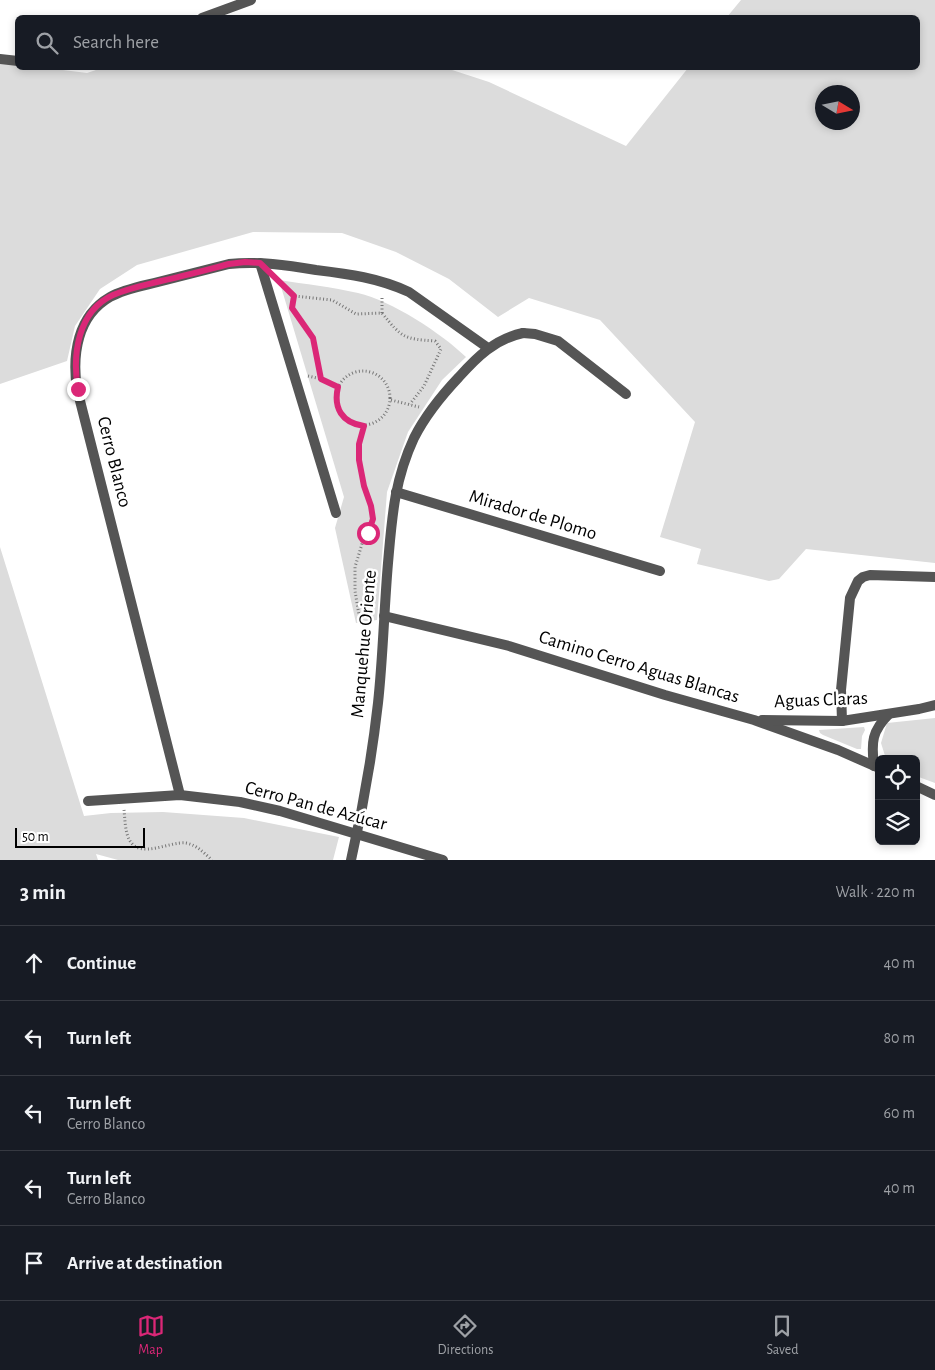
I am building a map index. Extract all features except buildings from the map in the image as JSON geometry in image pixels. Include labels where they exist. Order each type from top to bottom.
[{"type":"street","points":[[210,15],[251,0]]},
{"type":"street","points":[[0,59],[15,61]]},
{"type":"street","points":[[260,263],[336,513]]},
{"type":"street","name":"Cerro Blanco","points":[[180,795],[78,389],[74,361],[76,348],[80,334],[91,312],[111,296],[128,290],[229,264],[260,263],[365,276],[390,283],[409,292],[488,348]]},
{"type":"street","name":"Manquehue Oriente","points":[[351,860],[368,777],[378,703],[393,506],[415,436],[432,410],[471,364],[488,348],[510,336],[523,333],[535,334],[558,341],[626,394]]},
{"type":"street","name":"Mirador de Plomo","points":[[396,492],[660,571]]},
{"type":"street","points":[[842,721],[841,690],[850,598],[853,588],[863,577],[870,576],[935,577]]},
{"type":"street","name":"Camino Cerro Aguas Blancas","points":[[384,616],[509,646],[665,695],[754,720],[838,750],[875,767]]},
{"type":"street","name":"Aguas Claras","points":[[754,720],[842,721],[919,710],[935,705]]},
{"type":"street","name":"Aguas Claras","points":[[875,758],[873,739],[880,724],[889,714]]},
{"type":"street","points":[[920,788],[935,795]]},
{"type":"street","name":"Cerro Pan de Azúcar","points":[[88,802],[180,795],[263,806],[443,860]]},
{"type":"path","points":[[260,263],[294,296],[332,300],[356,314],[382,313],[404,337],[435,342],[441,349],[424,386],[410,404]]},
{"type":"path","points":[[294,296],[292,308],[313,338],[321,379]]},
{"type":"path","points":[[370,371],[379,375],[386,382],[390,390],[391,400],[385,415],[374,424],[364,426],[345,419],[339,412],[336,404],[338,387],[343,379],[352,373],[370,371]]},
{"type":"path","points":[[292,373],[321,379],[338,387]]},
{"type":"path","points":[[391,400],[432,410]]},
{"type":"path","points":[[364,426],[359,444],[359,460],[373,519],[362,544],[356,567],[355,591],[359,615],[384,616]]},
{"type":"path","points":[[122,799],[130,840],[134,845],[153,850],[174,843],[186,843],[196,847],[212,860]]},
{"type":"shaded area","points":[[741,0],[935,0],[935,563],[806,549],[779,579],[769,581],[697,564],[701,549],[660,537],[695,422],[600,320],[529,298],[498,317],[449,279],[396,252],[342,233],[253,232],[137,265],[100,289],[75,326],[67,361],[0,384],[0,61],[15,63],[15,70],[63,70],[87,73],[96,70],[452,70],[489,82],[626,146],[686,70],[920,70],[920,15],[729,15]]},
{"type":"shaded area","points":[[279,280],[358,293],[386,303],[430,328],[466,357],[442,380],[408,432],[387,492],[377,620],[356,623],[335,528],[344,497]]},
{"type":"shaded area","points":[[0,547],[84,816],[111,813],[163,812],[244,818],[339,837],[333,860],[118,860],[96,854],[98,860],[0,860]]},
{"type":"shaded area","points":[[935,718],[935,783],[920,777],[920,755],[885,755],[881,743],[887,723]]},
{"type":"shaded area","points":[[864,727],[861,749],[823,735],[819,730]]},
{"type":"route","points":[[78,389],[74,361],[76,348],[80,334],[91,312],[100,303],[111,296],[128,290],[229,264],[260,263],[294,296],[292,308],[313,338],[321,379],[338,387],[336,404],[339,412],[345,419],[364,426],[359,444],[359,460],[373,519],[368,533]]}]
